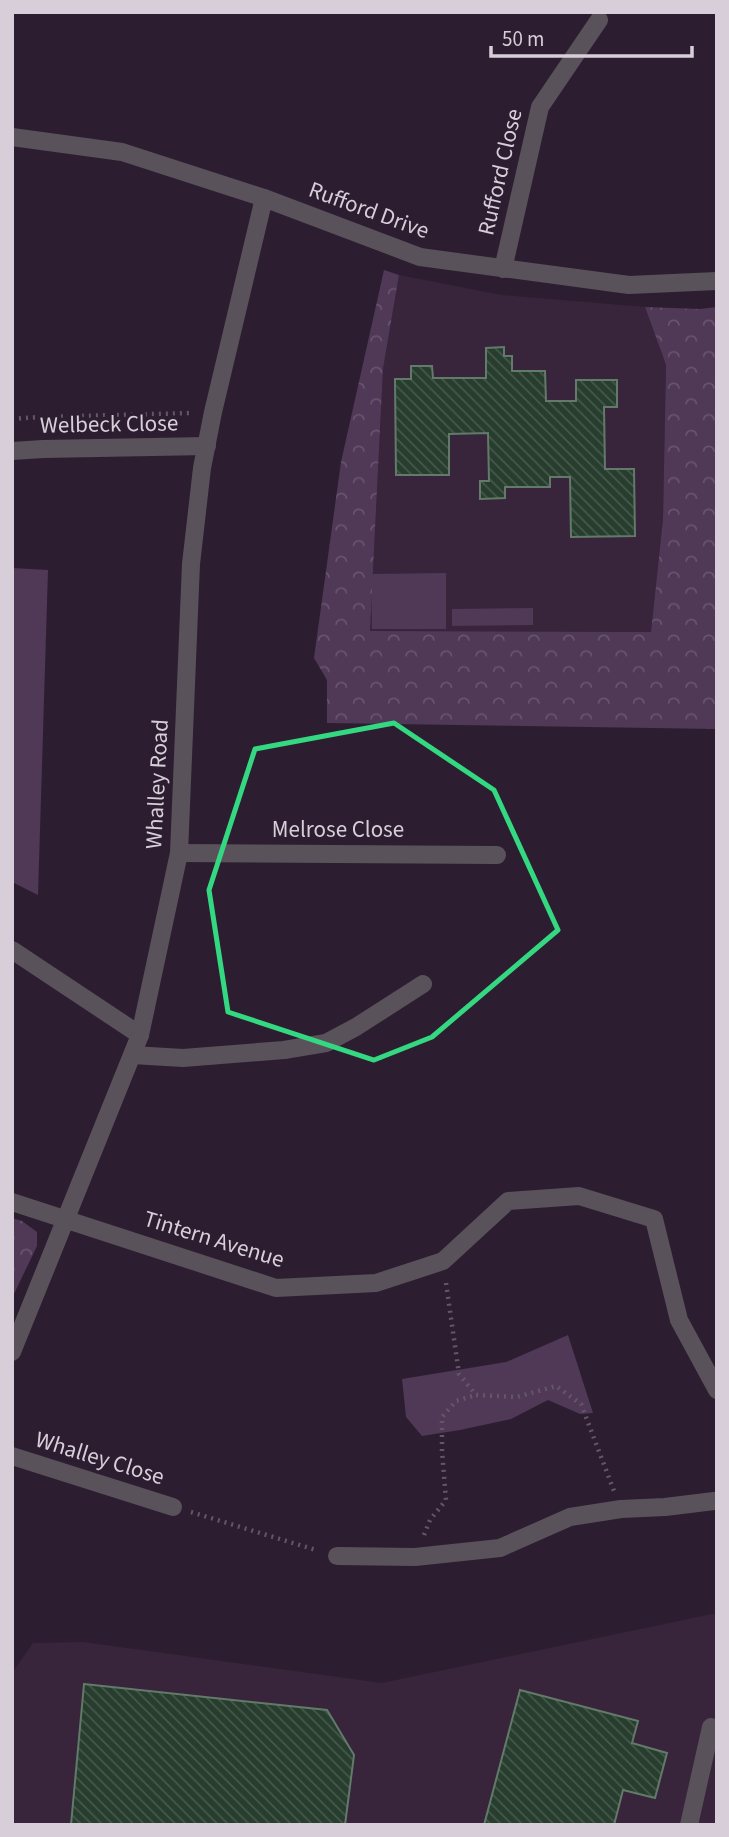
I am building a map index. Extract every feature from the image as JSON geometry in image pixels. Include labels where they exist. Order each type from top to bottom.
[{"type":"street","name":"Rufford Close","points":[[503,269],[540,107],[599,20]]},
{"type":"street","name":"Rufford Drive","points":[[12,137],[122,152],[264,198],[421,257],[629,285],[717,281]]},
{"type":"street","name":"Whalley Road","points":[[12,1352],[140,1035],[179,853],[191,564],[202,468],[264,198]]},
{"type":"street","name":"Welbeck Close","points":[[12,451],[207,446]]},
{"type":"street","name":"Melrose Close","points":[[179,853],[497,855]]},
{"type":"street","points":[[12,950],[140,1035]]},
{"type":"street","points":[[133,1055],[183,1058],[284,1050],[326,1043],[423,984]]},
{"type":"street","name":"Tintern Avenue","points":[[12,1202],[276,1288],[376,1283],[443,1261],[508,1201],[579,1196],[654,1219],[680,1320],[717,1390]]},
{"type":"street","name":"Whalley Close","points":[[12,1456],[173,1507]]},
{"type":"street","points":[[337,1556],[415,1557],[500,1548],[570,1517],[621,1509],[665,1507],[716,1498]]},
{"type":"street","points":[[688,1825],[711,1727]]},
{"type":"path","points":[[12,419],[213,412]]},
{"type":"path","points":[[443,1261],[459,1374],[476,1395]]},
{"type":"path","points":[[415,1557],[430,1520],[446,1500],[442,1417],[456,1401],[476,1395],[517,1397],[556,1387],[581,1404],[621,1509]]},
{"type":"path","points":[[173,1507],[337,1556]]},
{"type":"highlighted area","points":[[394,723],[494,790],[558,930],[432,1037],[374,1060],[228,1012],[209,890],[255,749]]},
{"type":"shaded area","points":[[399,275],[501,295],[645,307],[666,365],[663,519],[651,632],[370,631],[383,369]]},
{"type":"shaded area","points":[[717,1613],[717,1825],[12,1825],[12,1673],[33,1643],[83,1642],[382,1683]]},
{"type":"green space","points":[[384,270],[399,275],[383,369],[370,631],[651,632],[663,519],[666,365],[645,307],[717,307],[717,729],[327,723],[327,680],[314,658],[341,462]]},
{"type":"green space","points":[[12,568],[48,570],[38,895],[12,882]]},
{"type":"green space","points":[[446,573],[446,629],[372,629],[371,574]]},
{"type":"green space","points":[[533,608],[533,625],[452,626],[452,609]]},
{"type":"green space","points":[[12,1218],[22,1221],[37,1232],[37,1246],[12,1298]]},
{"type":"green space","points":[[568,1335],[593,1413],[580,1414],[548,1400],[511,1419],[422,1436],[406,1417],[402,1379],[506,1362]]},
{"type":"building","points":[[504,347],[504,356],[512,356],[512,371],[545,371],[546,401],[576,401],[576,380],[617,380],[617,407],[604,407],[605,469],[634,469],[635,536],[571,537],[570,477],[550,477],[550,487],[505,487],[505,498],[480,499],[480,481],[489,481],[488,433],[449,434],[449,475],[396,475],[395,379],[411,379],[411,366],[432,366],[433,378],[486,378],[486,348]]},
{"type":"building","points":[[84,1684],[327,1710],[354,1755],[345,1825],[71,1825]]},
{"type":"building","points":[[520,1690],[638,1721],[632,1743],[667,1753],[655,1798],[623,1790],[614,1825],[484,1825]]}]
